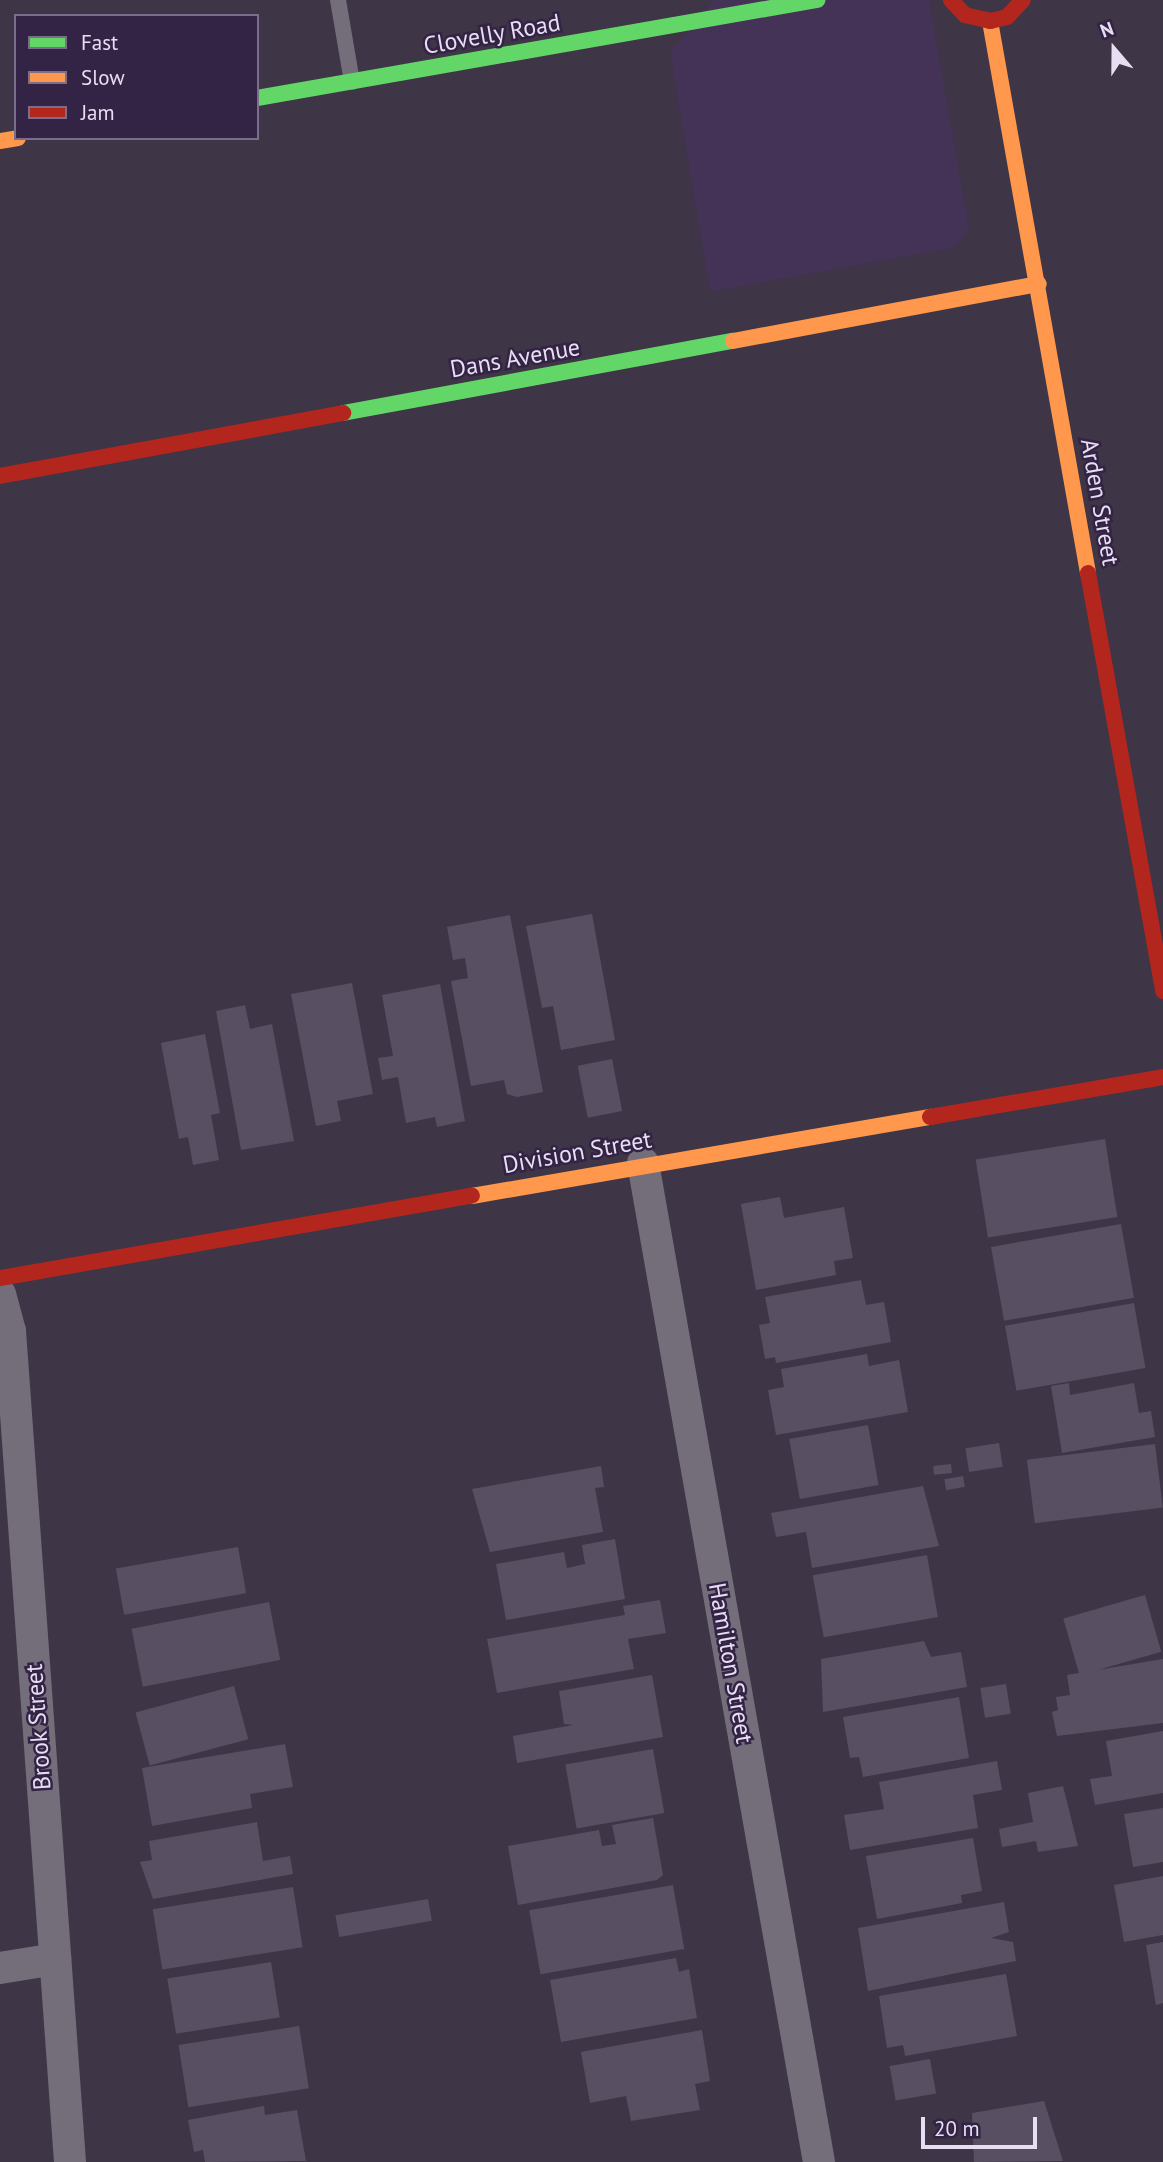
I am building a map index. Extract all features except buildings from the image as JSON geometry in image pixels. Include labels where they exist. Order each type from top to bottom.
[{"type":"street","name":"Clovelly Road","points":[[259,98],[817,0]]},
{"type":"street","points":[[951,0],[965,15],[990,22],[1007,17],[1023,0]]},
{"type":"street","name":"Arden Street","points":[[990,22],[1039,284],[1163,991]]},
{"type":"street","name":"Dans Avenue","points":[[0,476],[1039,284]]},
{"type":"street","name":"Division Street","points":[[0,1278],[643,1163],[1163,1077]]},
{"type":"street","name":"Hamilton Street","points":[[643,1163],[819,2162]]},
{"type":"street","name":"Brook Street","points":[[0,1294],[10,1331],[71,2162]]},
{"type":"street","points":[[0,1968],[55,1959]]},
{"type":"lane","points":[[338,0],[352,82]]},
{"type":"shaded area","points":[[714,0],[929,0],[969,229],[956,247],[710,292],[670,53]]},
{"type":"traffic: fast","points":[[259,98],[817,0]]},
{"type":"traffic: fast","points":[[343,413],[733,341]]},
{"type":"traffic: slow","points":[[990,21],[1088,573]]},
{"type":"traffic: slow","points":[[0,141],[14,139]]},
{"type":"traffic: slow","points":[[733,341],[1039,284]]},
{"type":"traffic: slow","points":[[472,1196],[930,1117]]},
{"type":"traffic: jam","points":[[951,0],[965,15],[990,21],[1007,17],[1023,0]]},
{"type":"traffic: jam","points":[[0,476],[343,413]]},
{"type":"traffic: jam","points":[[1088,573],[1163,991]]},
{"type":"traffic: jam","points":[[930,1117],[1163,1077]]},
{"type":"traffic: jam","points":[[0,1278],[472,1196]]}]
